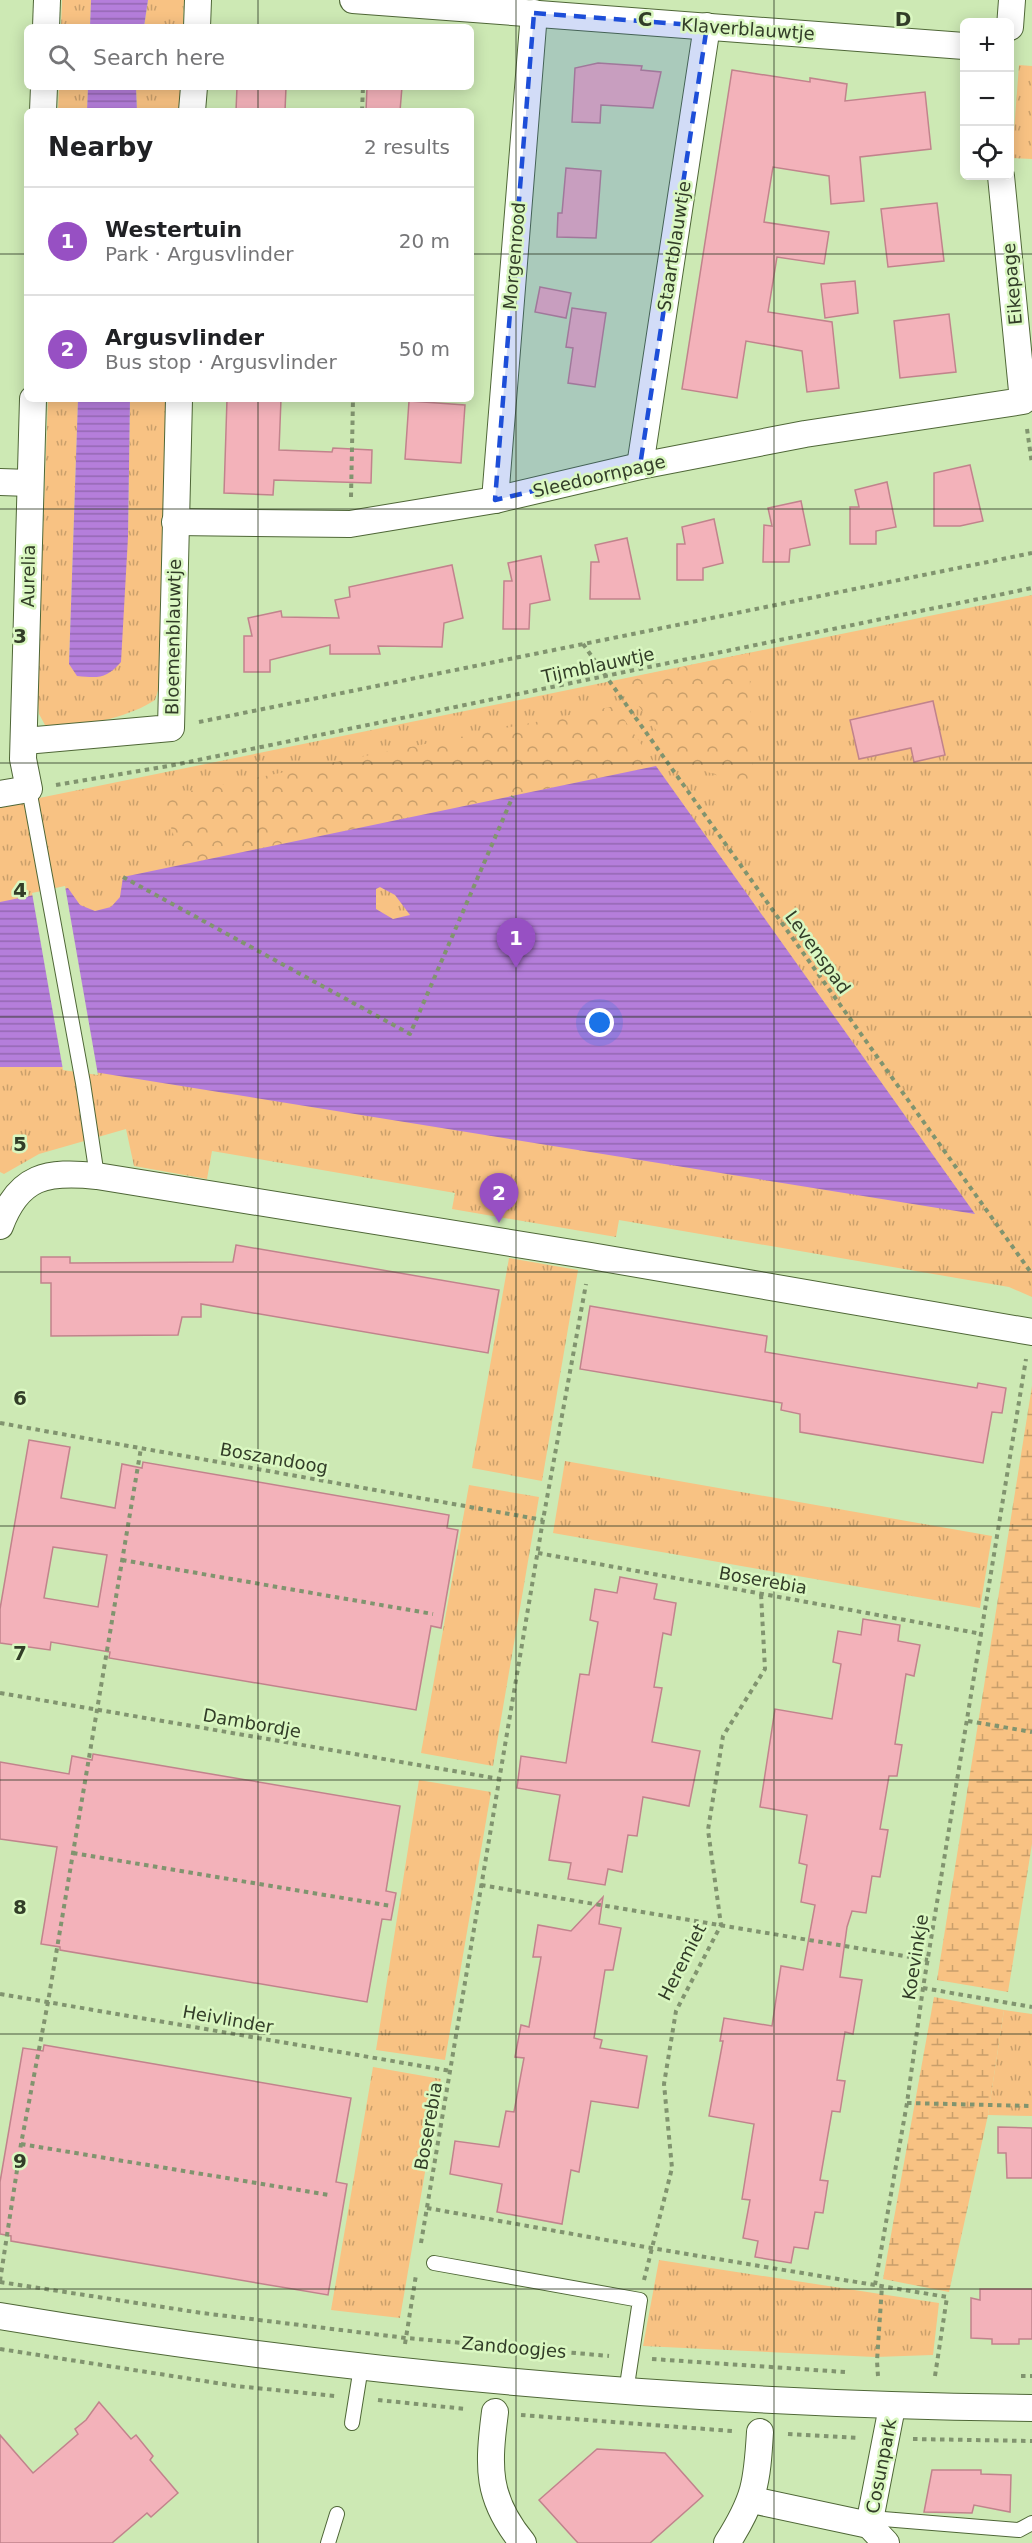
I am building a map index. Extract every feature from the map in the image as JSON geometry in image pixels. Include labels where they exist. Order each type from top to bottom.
[{"type":"street","points":[[46,24],[47,0]]},
{"type":"street","points":[[197,24],[198,0]]},
{"type":"street","name":"Klaverblauwtje","points":[[353,0],[960,46]]},
{"type":"street","points":[[1011,18],[1012,0]]},
{"type":"street","name":"Morgenrood","points":[[495,500],[534,13]]},
{"type":"street","name":"Staartblauwtje","points":[[640,466],[707,26]]},
{"type":"street","points":[[43,108],[44,90]]},
{"type":"street","points":[[192,108],[194,90]]},
{"type":"street","name":"Eikepage","points":[[1001,180],[1023,401]]},
{"type":"street","name":"Sleedoornpage","points":[[174,522],[350,524],[495,500],[640,466],[805,434],[1023,401]]},
{"type":"street","name":"Aurelia","points":[[29,789],[23,759],[33,402]]},
{"type":"street","name":"Bloemenblauwtje","points":[[25,741],[171,728],[174,522],[179,402]]},
{"type":"street","points":[[0,482],[30,483]]},
{"type":"street","points":[[0,794],[29,789]]},
{"type":"street","points":[[0,1226],[17,1192],[42,1178],[65,1173],[97,1176],[591,1256],[1031,1332]]},
{"type":"street","name":"Zandoogjes","points":[[0,2316],[183,2345],[401,2372],[626,2392],[892,2406],[1032,2408]]},
{"type":"street","name":"Cosunpark","points":[[752,2500],[874,2532],[892,2406]]},
{"type":"street","points":[[495,2412],[489,2456],[493,2491],[509,2526],[523,2543]]},
{"type":"street","points":[[727,2543],[752,2500],[758,2471],[760,2432]]},
{"type":"lane","points":[[29,789],[83,1083],[97,1176]]},
{"type":"lane","points":[[434,2263],[640,2300],[626,2392]]},
{"type":"lane","points":[[352,2423],[362,2367]]},
{"type":"lane","points":[[328,2543],[337,2514]]},
{"type":"lane","points":[[874,2532],[1019,2530],[1032,2523]]},
{"type":"path","points":[[362,108],[363,90]]},
{"type":"path","points":[[1023,401],[1032,464]]},
{"type":"path","points":[[350,524],[353,402]]},
{"type":"path","points":[[171,728],[1032,553]]},
{"type":"path","name":"Tijmblauwtje","points":[[29,789],[169,766],[1032,588]]},
{"type":"path","name":"Levenspad","points":[[583,644],[604,677],[1032,1275]]},
{"type":"path","points":[[123,877],[410,1034],[513,795]]},
{"type":"path","name":"Boserebia","points":[[419,2255],[543,1520],[591,1256]]},
{"type":"path","name":"Koevinkje","points":[[875,2285],[907,2103],[923,1988],[1031,1332]]},
{"type":"path","name":"Boszandoog","points":[[0,1423],[543,1520]]},
{"type":"path","points":[[0,2281],[21,2144],[48,2002],[141,1448]]},
{"type":"path","name":"Boserebia","points":[[538,1553],[982,1634]]},
{"type":"path","points":[[122,1560],[433,1614]]},
{"type":"path","name":"Heremiet","points":[[640,2300],[672,2168],[664,2084],[676,2011],[720,1925],[708,1830],[723,1736],[765,1669],[761,1594]]},
{"type":"path","name":"Dambordje","points":[[0,1694],[500,1779]]},
{"type":"path","points":[[968,1721],[1032,1732]]},
{"type":"path","points":[[73,1852],[391,1906]]},
{"type":"path","points":[[482,1885],[928,1959]]},
{"type":"path","points":[[923,1988],[1032,2007]]},
{"type":"path","name":"Heivlinder","points":[[0,1994],[451,2071]]},
{"type":"path","points":[[907,2103],[1032,2106]]},
{"type":"path","points":[[21,2144],[329,2195]]},
{"type":"path","points":[[427,2208],[947,2298],[935,2376]]},
{"type":"path","points":[[401,2372],[417,2267]]},
{"type":"path","name":"Zandoogjes","points":[[0,2281],[201,2313],[406,2338],[631,2357],[854,2372]]},
{"type":"path","points":[[882,2286],[877,2374],[889,2374]]},
{"type":"path","points":[[924,2376],[946,2376]]},
{"type":"path","points":[[1011,2376],[1032,2376]]},
{"type":"highlighted area","points":[[534,13],[707,26],[640,466],[495,500]]},
{"type":"green space","points":[[62,0],[91,0],[90,24],[61,24]]},
{"type":"green space","points":[[148,0],[184,0],[183,24],[144,24]]},
{"type":"green space","points":[[1019,65],[1032,66],[1032,159],[1014,158]]},
{"type":"green space","points":[[59,90],[88,90],[87,108],[58,108]]},
{"type":"green space","points":[[136,90],[181,90],[180,108],[137,108]]},
{"type":"green space","points":[[48,402],[78,402],[69,664],[128,537],[130,402],[171,402],[160,684],[155,700],[131,712],[102,721],[87,724],[45,725],[39,714],[37,688]]},
{"type":"green space","points":[[1032,595],[1032,1297],[1009,1287],[619,1220],[616,1237],[452,1209],[455,1193],[212,1151],[207,1179],[134,1166],[126,1129],[39,1154],[4,1174],[0,1172],[0,806]]},
{"type":"green space","points":[[749,653],[753,788],[679,762],[620,680]]},
{"type":"green space","points":[[615,706],[656,766],[184,864],[160,797]]},
{"type":"green space","points":[[509,1258],[578,1270],[542,1481],[472,1468]]},
{"type":"green space","points":[[1032,1386],[1032,1844],[1008,1992],[937,1980]]},
{"type":"green space","points":[[565,1461],[992,1536],[980,1608],[553,1533]]},
{"type":"green space","points":[[469,1485],[539,1497],[493,1766],[421,1753]]},
{"type":"green space","points":[[419,1780],[491,1792],[445,2060],[376,2050]]},
{"type":"green space","points":[[934,1997],[1004,2010],[988,2115],[949,2292],[883,2279]]},
{"type":"green space","points":[[1004,2010],[1032,2014],[1032,2116],[988,2115]]},
{"type":"green space","points":[[373,2067],[441,2079],[400,2318],[331,2310]]},
{"type":"green space","points":[[659,2260],[939,2303],[933,2355],[875,2357],[643,2346]]},
{"type":"shaded area","points":[[91,0],[148,0],[144,24],[90,24]]},
{"type":"shaded area","points":[[88,90],[136,90],[137,108],[87,108]]},
{"type":"shaded area","points":[[78,402],[130,402],[128,537],[121,662],[111,672],[97,677],[77,676],[69,664]]},
{"type":"shaded area","points":[[656,766],[975,1214],[63,1067],[0,1067],[0,902],[68,888],[80,905],[95,911],[111,907],[120,897],[123,877]],"holes":[[[380,887],[395,895],[410,915],[393,919],[376,909],[376,889]]]},
{"type":"pier","points":[[65,886],[98,1075],[63,1070],[32,893]]},
{"type":"building","points":[[598,63],[642,66],[641,70],[661,72],[653,108],[601,105],[600,123],[572,122],[575,68]]},
{"type":"building","points":[[732,70],[810,82],[810,78],[847,84],[845,101],[925,92],[931,149],[860,157],[864,201],[831,204],[829,176],[773,167],[764,222],[829,232],[824,264],[777,257],[768,312],[832,322],[839,388],[807,392],[802,351],[746,341],[737,398],[682,389]]},
{"type":"building","points":[[237,90],[286,90],[285,108],[236,108]]},
{"type":"building","points":[[367,90],[402,90],[400,108],[366,108]]},
{"type":"building","points":[[566,168],[601,171],[596,238],[557,237],[558,213],[562,213]]},
{"type":"building","points":[[937,203],[944,261],[888,267],[881,209]]},
{"type":"building","points":[[855,281],[858,313],[825,318],[821,284]]},
{"type":"building","points":[[540,287],[571,293],[566,318],[535,312]]},
{"type":"building","points":[[572,308],[606,313],[595,387],[568,383],[573,348],[566,347]]},
{"type":"building","points":[[949,314],[956,372],[900,378],[894,321]]},
{"type":"building","points":[[227,402],[281,402],[279,450],[332,452],[333,448],[372,450],[371,483],[274,480],[273,495],[224,493]]},
{"type":"building","points":[[409,402],[465,405],[461,463],[405,459]]},
{"type":"building","points":[[970,465],[983,521],[960,526],[934,526],[934,473]]},
{"type":"building","points":[[887,482],[896,527],[876,531],[876,544],[850,544],[850,507],[859,507],[855,490]]},
{"type":"building","points":[[801,501],[810,545],[790,549],[789,562],[763,562],[764,525],[772,526],[768,508]]},
{"type":"building","points":[[714,519],[723,563],[703,568],[703,580],[677,580],[677,544],[685,544],[682,527]]},
{"type":"building","points":[[627,538],[640,599],[590,599],[591,562],[599,562],[595,545]]},
{"type":"building","points":[[541,556],[550,600],[530,604],[529,629],[503,629],[504,581],[512,581],[508,563]]},
{"type":"building","points":[[452,565],[463,618],[444,623],[442,647],[378,646],[380,654],[330,654],[330,645],[270,660],[270,672],[244,672],[244,636],[252,636],[248,618],[281,611],[282,617],[339,618],[335,600],[350,597],[349,587]]},
{"type":"building","points":[[933,701],[945,755],[914,762],[911,748],[859,759],[850,720]]},
{"type":"building","points":[[236,1245],[499,1290],[488,1353],[201,1304],[201,1317],[182,1317],[178,1335],[51,1336],[51,1283],[41,1283],[41,1257],[70,1257],[70,1263],[233,1262]]},
{"type":"building","points":[[590,1306],[767,1336],[765,1352],[977,1388],[978,1383],[1006,1388],[1002,1413],[992,1412],[983,1463],[800,1432],[800,1414],[781,1410],[782,1403],[580,1369]]},
{"type":"building","points":[[29,1440],[70,1447],[61,1498],[115,1508],[122,1464],[142,1468],[143,1462],[449,1515],[447,1528],[458,1530],[441,1628],[431,1626],[416,1710],[109,1658],[110,1652],[51,1642],[50,1650],[0,1643],[0,1609]],"holes":[[[53,1547],[107,1555],[98,1607],[44,1598]]]},
{"type":"building","points":[[620,1577],[657,1584],[654,1599],[676,1603],[671,1635],[663,1633],[654,1687],[662,1688],[652,1742],[700,1751],[689,1806],[643,1797],[637,1836],[628,1835],[622,1872],[608,1869],[605,1885],[568,1879],[571,1863],[549,1860],[560,1795],[517,1788],[521,1756],[566,1763],[580,1674],[589,1675],[598,1622],[590,1620],[595,1589],[617,1593]]},
{"type":"building","points":[[863,1619],[900,1625],[898,1641],[920,1645],[914,1676],[906,1674],[895,1744],[902,1745],[897,1776],[889,1776],[880,1829],[888,1830],[880,1877],[872,1876],[866,1913],[852,1911],[847,1927],[840,1977],[862,1980],[853,2034],[845,2032],[837,2080],[845,2081],[840,2112],[832,2111],[820,2180],[828,2181],[823,2213],[815,2212],[808,2249],[794,2247],[791,2263],[755,2257],[758,2241],[743,2238],[750,2200],[742,2199],[754,2124],[709,2116],[723,2041],[720,2041],[724,2018],[772,2026],[781,1966],[803,1970],[815,1905],[801,1902],[807,1865],[799,1863],[807,1815],[760,1807],[775,1709],[832,1719],[841,1664],[833,1662],[838,1631],[861,1635]]},
{"type":"building","points":[[93,1754],[400,1806],[386,1891],[396,1893],[391,1920],[382,1919],[367,2002],[60,1950],[60,1947],[41,1944],[57,1847],[0,1839],[0,1762],[69,1774],[72,1756],[92,1760]]},
{"type":"building","points":[[603,1897],[599,1924],[621,1928],[613,1970],[605,1970],[594,2038],[602,2040],[600,2048],[647,2056],[638,2108],[591,2101],[579,2172],[571,2170],[562,2224],[497,2212],[502,2184],[450,2174],[455,2141],[499,2147],[506,2111],[514,2112],[524,2058],[515,2057],[521,2025],[529,2027],[541,1957],[533,1957],[538,1925],[571,1931]]},
{"type":"building","points":[[44,2045],[351,2098],[336,2182],[347,2184],[328,2295],[11,2241],[11,2236],[0,2234],[0,2182],[23,2048],[43,2051]]},
{"type":"building","points":[[998,2127],[1032,2128],[1032,2178],[1007,2178],[1006,2153],[998,2153]]},
{"type":"building","points":[[980,2289],[1032,2289],[1032,2339],[1019,2339],[1019,2344],[992,2344],[992,2339],[971,2338],[971,2298],[980,2300]]},
{"type":"building","points":[[99,2402],[131,2439],[136,2435],[153,2456],[150,2460],[178,2493],[151,2517],[147,2513],[112,2543],[0,2543],[0,2435],[33,2473],[78,2434],[75,2429],[86,2420]]},
{"type":"building","points":[[597,2449],[665,2453],[703,2496],[650,2543],[578,2543],[539,2500]]},
{"type":"building","points":[[932,2470],[981,2470],[981,2474],[1011,2475],[1010,2512],[974,2505],[972,2513],[924,2512]]},
{"type":"place","name":"Westertuin","points":[[516,968]]},
{"type":"place","name":"Argusvlinder","points":[[499,1223]]}]
